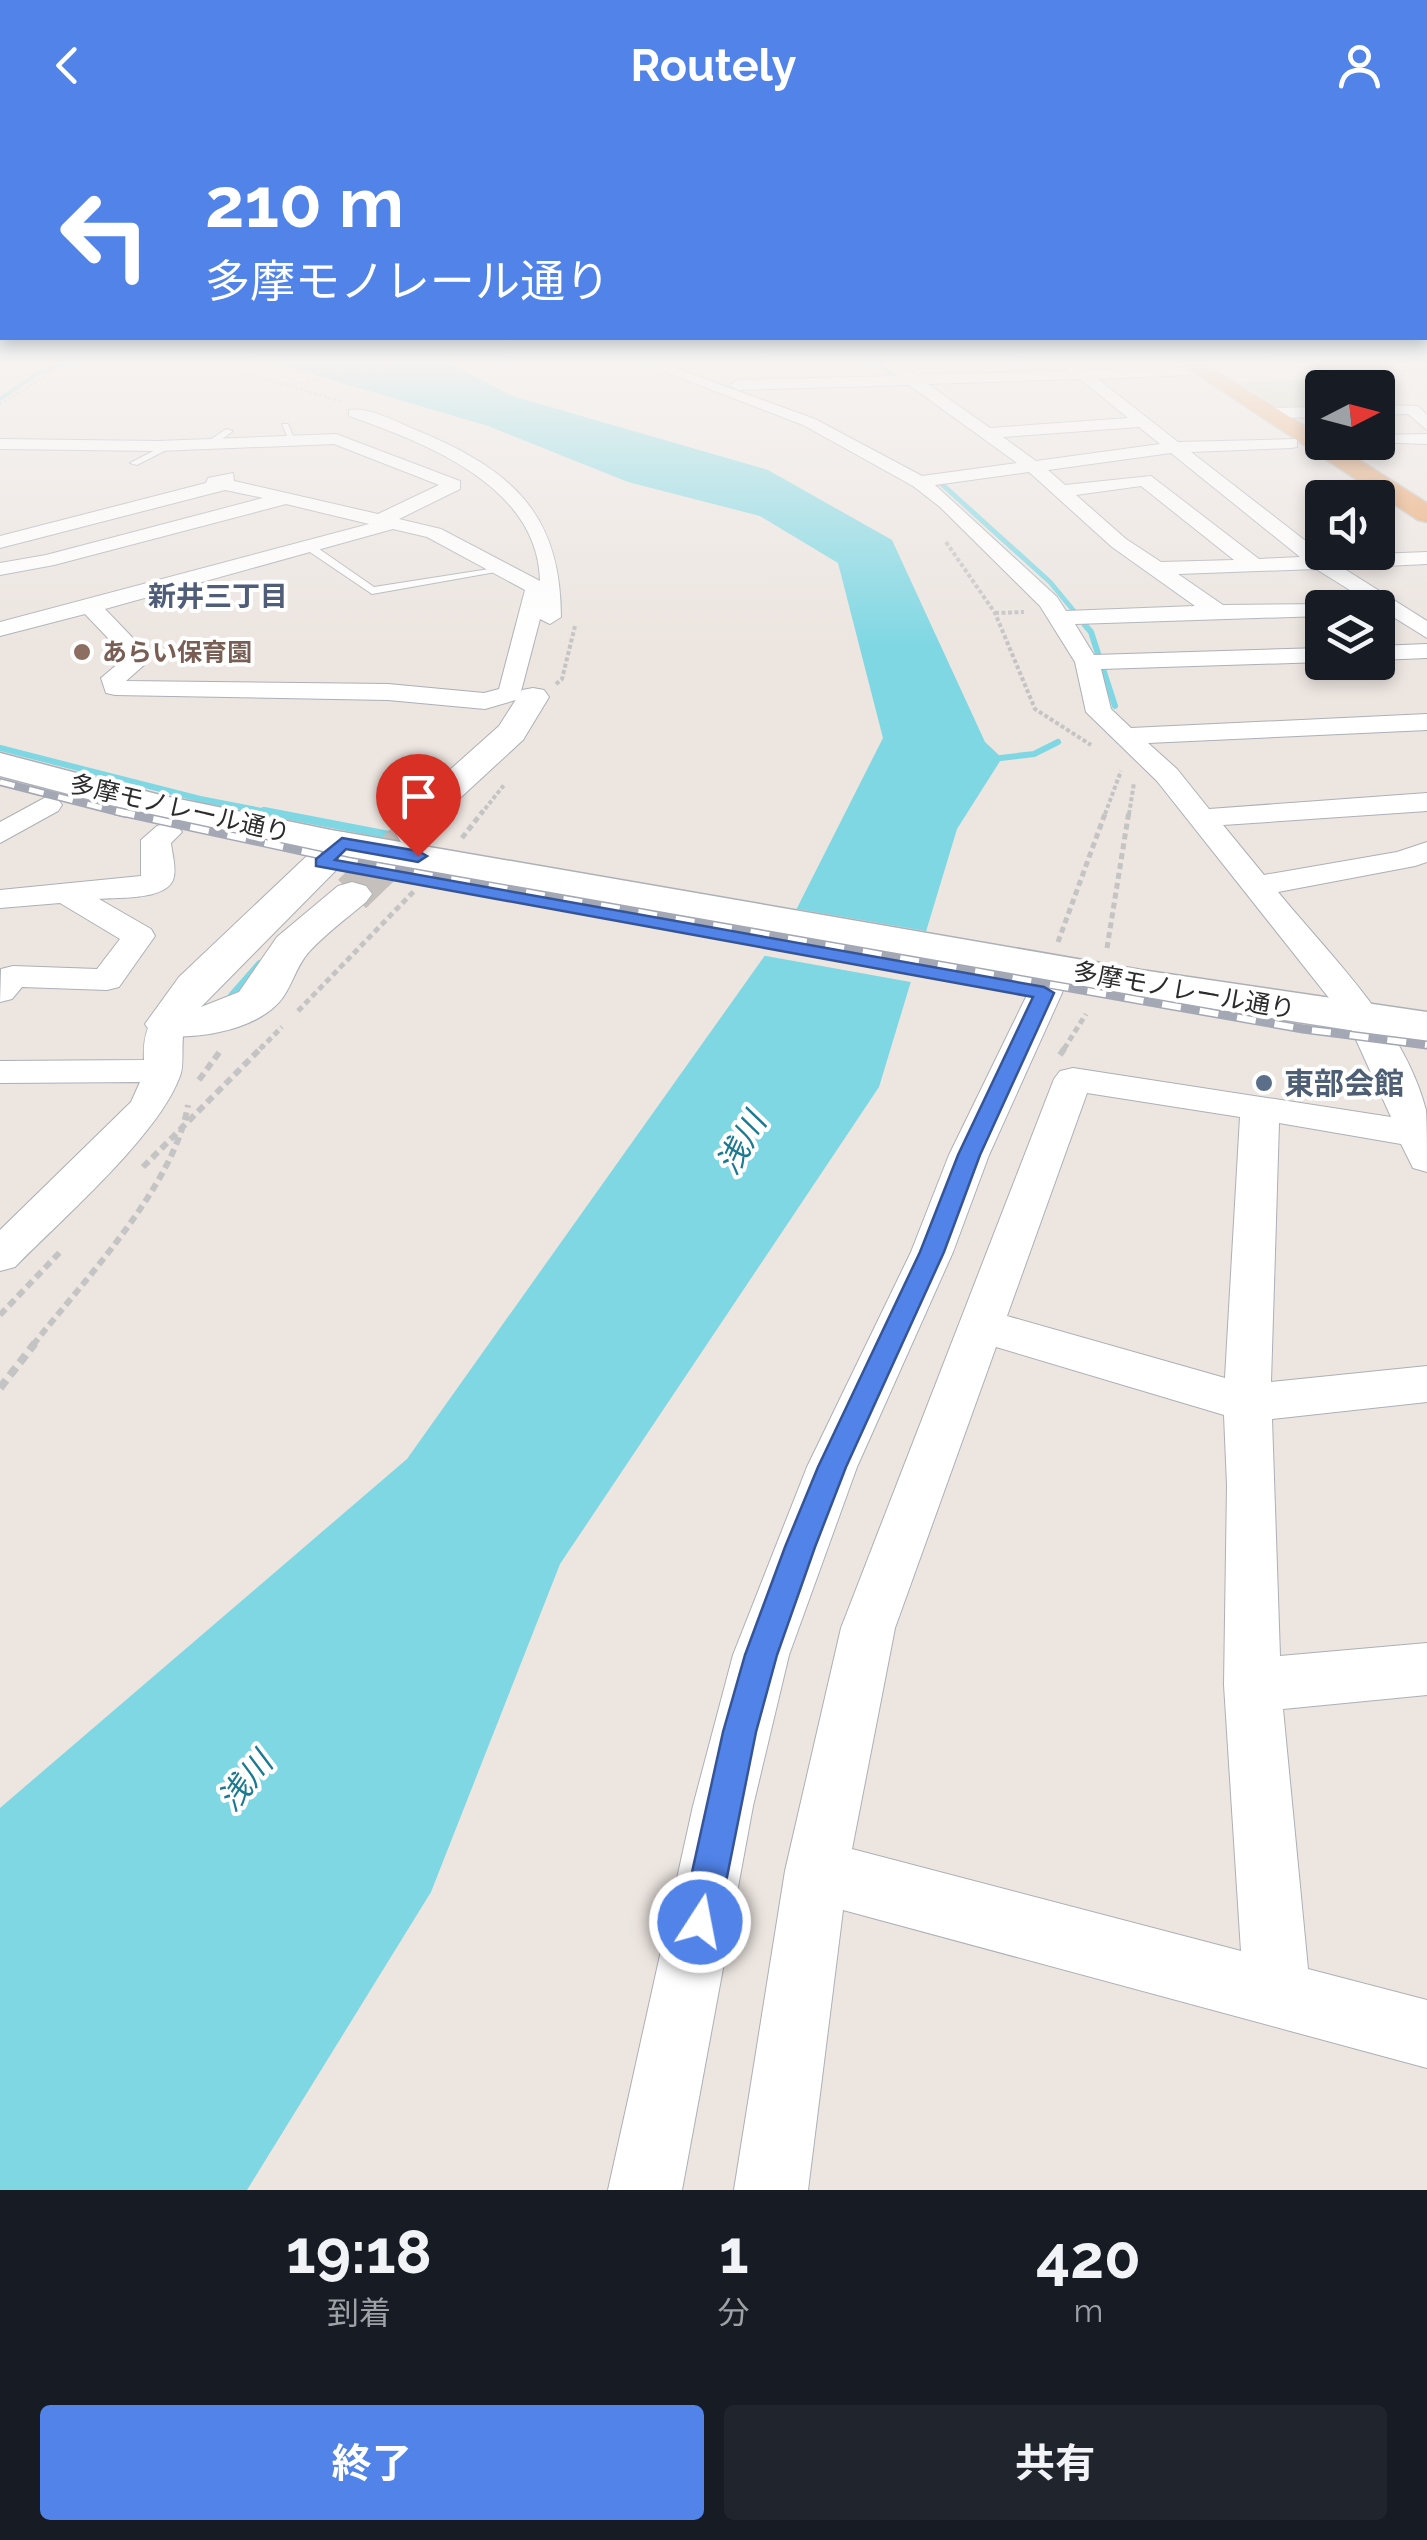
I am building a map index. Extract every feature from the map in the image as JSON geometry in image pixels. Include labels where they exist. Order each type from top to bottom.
[{"type":"highway","points":[[1329,460],[1350,480]]},
{"type":"highway","points":[[1338,460],[1427,514]]},
{"type":"highway","points":[[1395,514],[1427,536]]},
{"type":"main road","name":"多摩モノレール通り","points":[[0,764],[332,853]]},
{"type":"main road","name":"多摩モノレール通り","points":[[0,791],[167,832],[332,853],[1390,1040],[1427,1027]]},
{"type":"street","points":[[0,629],[91,608],[308,535],[387,522],[454,485],[387,457]]},
{"type":"street","points":[[456,457],[501,486],[523,508],[546,546],[545,641]]},
{"type":"street","points":[[771,2190],[816,1871],[868,1628],[1073,1079],[1260,1108],[1421,1147],[1390,1040],[1256,886],[1167,775],[1121,750],[1099,712],[1097,662],[1073,617],[986,540],[930,481],[881,457]]},
{"type":"street","points":[[1020,457],[1119,543],[1218,612]]},
{"type":"street","points":[[930,481],[1103,457]]},
{"type":"street","points":[[1187,457],[1305,550]]},
{"type":"street","points":[[251,470],[214,482],[434,533],[544,593]]},
{"type":"street","points":[[1060,491],[1145,480],[1255,566]]},
{"type":"street","points":[[0,542],[224,484]]},
{"type":"street","points":[[0,569],[47,561],[283,499]]},
{"type":"street","points":[[308,535],[345,513]]},
{"type":"street","points":[[1395,560],[1427,558]]},
{"type":"street","points":[[1156,569],[1305,564]]},
{"type":"street","points":[[1331,570],[1359,590]]},
{"type":"street","points":[[30,598],[136,572]]},
{"type":"street","points":[[91,608],[140,658],[112,678],[115,688],[388,692],[485,702],[510,694],[544,593]]},
{"type":"street","points":[[1073,617],[1305,609]]},
{"type":"street","points":[[1395,614],[1427,630]]},
{"type":"street","points":[[1395,652],[1427,651]]},
{"type":"street","points":[[1097,662],[1305,656]]},
{"type":"street","points":[[414,834],[460,779],[506,741],[535,688]]},
{"type":"street","points":[[1121,750],[1427,722]]},
{"type":"street","points":[[1200,818],[1427,802]]},
{"type":"street","points":[[0,834],[48,805]]},
{"type":"street","points":[[0,898],[69,895],[148,885],[158,879],[156,840],[167,832]]},
{"type":"street","points":[[182,1087],[161,1044],[167,1024],[194,986],[332,853]]},
{"type":"street","points":[[1256,886],[1420,862]]},
{"type":"street","points":[[167,1024],[201,1020],[246,1007],[263,995],[275,966],[293,945],[352,894]]},
{"type":"street","points":[[0,992],[14,976],[107,980],[137,944],[139,936],[69,895]]},
{"type":"street","points":[[645,2190],[723,1806],[761,1655],[832,1467],[932,1252],[1039,978]]},
{"type":"street","points":[[0,1072],[182,1087]]},
{"type":"street","points":[[0,1256],[19,1214],[138,1119],[156,1092],[182,1087]]},
{"type":"street","points":[[1260,1108],[1246,1403],[1252,1485],[1252,1685],[1277,1996]]},
{"type":"street","points":[[979,1325],[1246,1403],[1427,1384]]},
{"type":"street","points":[[1252,1685],[1427,1670]]},
{"type":"street","points":[[816,1871],[1427,2034]]},
{"type":"lane","points":[[134,463],[146,457]]},
{"type":"lane","points":[[308,535],[372,591],[502,570]]},
{"type":"path","points":[[936,530],[988,600],[1035,709],[1053,724],[1096,747]]},
{"type":"path","points":[[1039,978],[1122,769],[1121,750]]},
{"type":"path","points":[[1104,962],[1134,788],[1122,769]]},
{"type":"path","points":[[0,1388],[156,1186],[184,1128],[182,1087],[244,1020],[246,1007]]},
{"type":"water","name":"浅川","points":[[566,457],[723,457],[768,470],[892,540],[985,742],[1002,758],[957,829],[879,1087],[560,1564],[431,1892],[247,2190],[0,2190],[0,1808],[407,1459],[793,916],[883,738],[838,563],[760,516],[628,482]]},
{"type":"pier","points":[[791,908],[931,932],[916,983],[760,955]]},
{"type":"waterway","points":[[934,477],[1050,582],[1087,627]]},
{"type":"waterway","points":[[1085,625],[1091,632],[1115,706]]},
{"type":"waterway","points":[[992,759],[1034,754],[1058,742]]},
{"type":"waterway","points":[[0,748],[200,799],[277,814]]},
{"type":"waterway","points":[[264,811],[394,836],[391,839]]},
{"type":"waterway","points":[[232,996],[260,964]]},
{"type":"tunnel","points":[[352,894],[414,834]]},
{"type":"railway","points":[[0,782],[126,814]]},
{"type":"railway","points":[[116,811],[348,861],[1303,1029],[1427,1045]]},
{"type":"place","name":"あらい保育園","points":[[82,652]]},
{"type":"place","name":"東部会館","points":[[1264,1083]]},
{"type":"district","name":"新井三丁目","points":[[218,596]]},
{"type":"route","points":[[418,856],[342,843],[322,863],[1044,993],[969,1155],[932,1252],[832,1467],[800,1547],[761,1655],[740,1732],[700,1922]]}]
